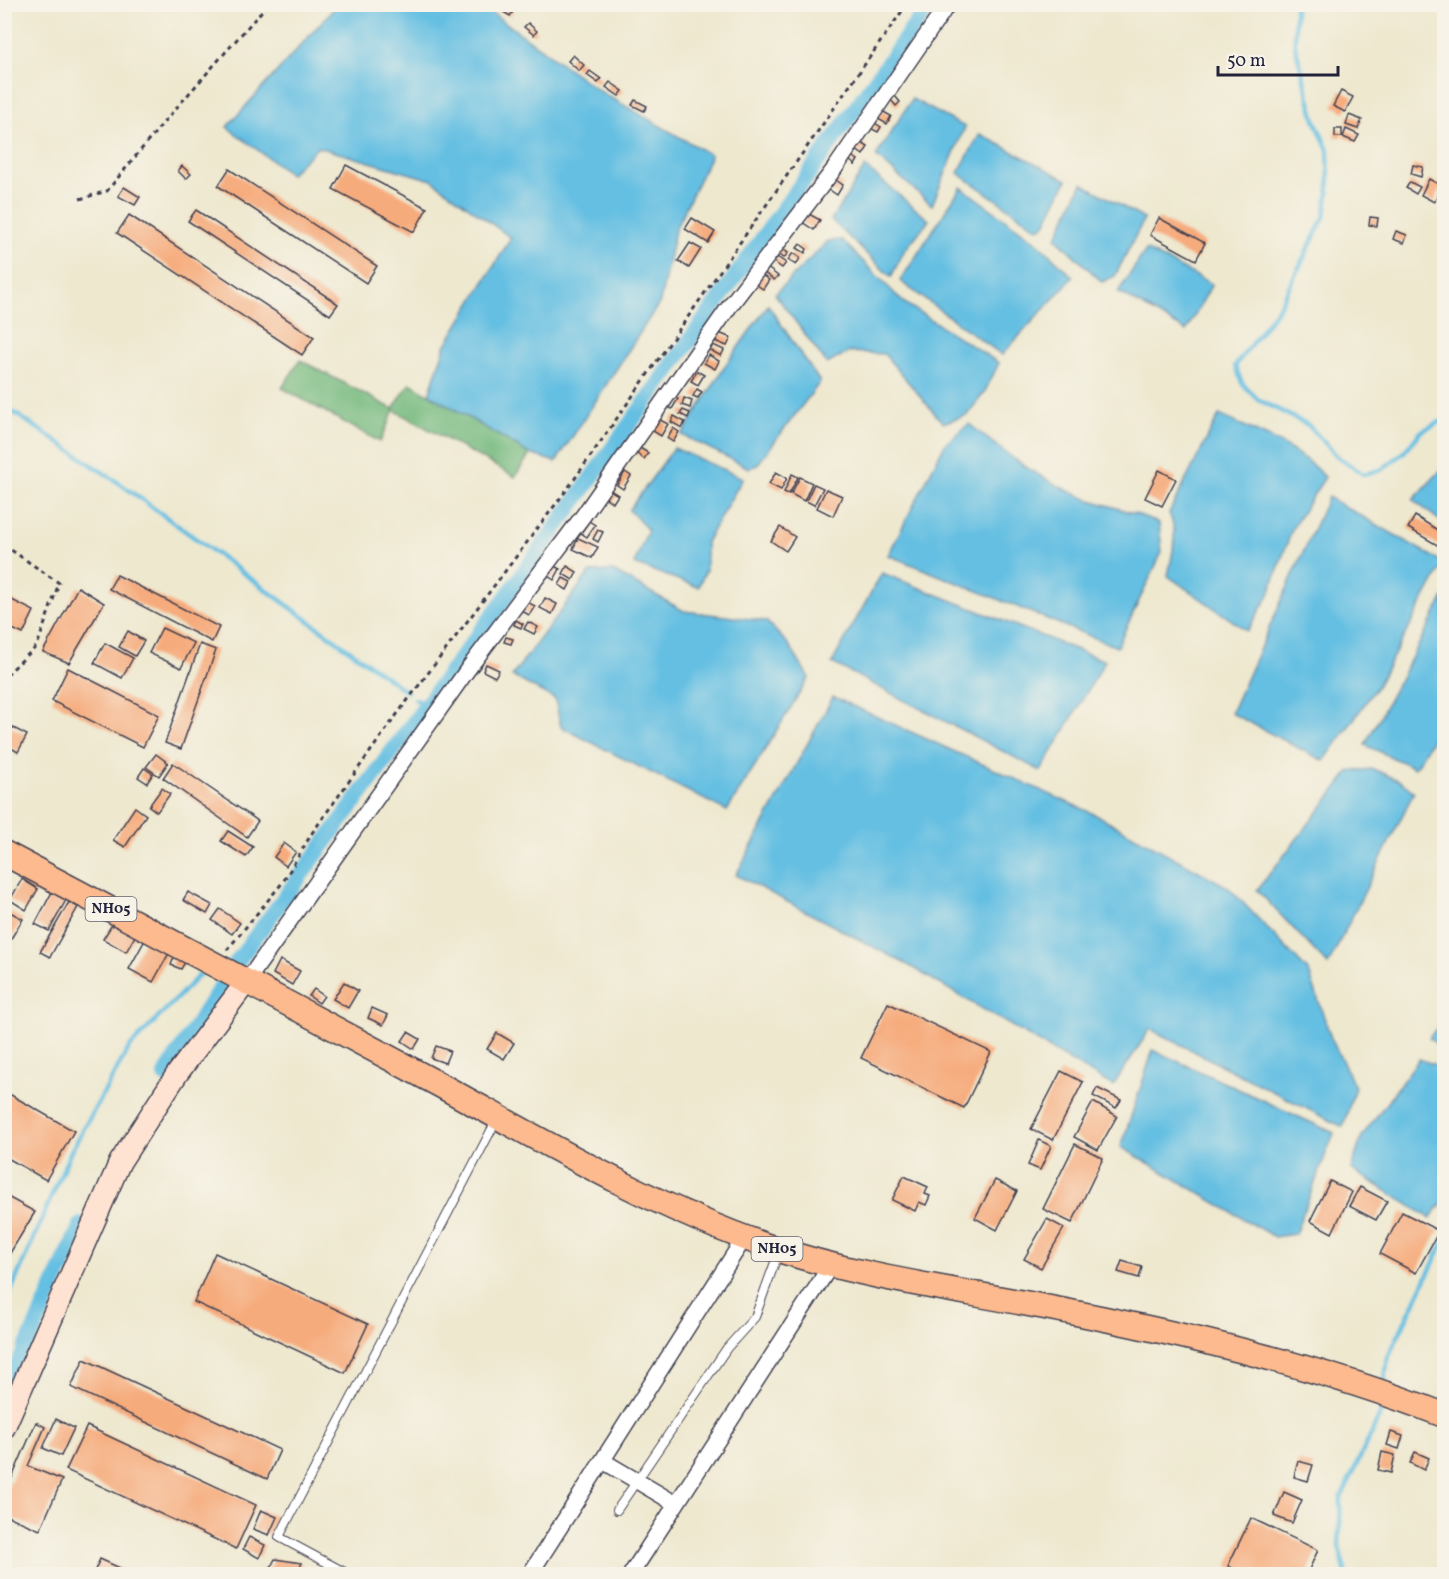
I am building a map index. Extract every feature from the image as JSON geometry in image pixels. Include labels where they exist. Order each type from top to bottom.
[{"type":"main road","name":"NH05","points":[[4,853],[498,1117],[684,1213],[780,1250],[831,1265],[1129,1323],[1266,1356],[1368,1386],[1444,1415]]},
{"type":"street","points":[[4,1428],[120,1162],[177,1074],[228,971],[468,669],[583,516],[729,307],[835,168],[948,4]]},
{"type":"street","points":[[530,1575],[746,1237]]},
{"type":"street","points":[[631,1575],[831,1265]]},
{"type":"street","points":[[603,1461],[676,1504]]},
{"type":"lane","points":[[348,1575],[279,1537],[498,1117]]},
{"type":"lane","points":[[617,1510],[727,1348],[755,1317],[780,1250]]},
{"type":"path","points":[[80,199],[107,191],[163,123],[268,4]]},
{"type":"path","points":[[228,971],[227,950],[283,882],[312,833],[398,713],[571,483],[907,4]]},
{"type":"path","points":[[4,545],[59,583],[37,646],[4,677]]},
{"type":"green space","points":[[300,360],[393,409],[410,383],[530,454],[515,477],[394,410],[380,442],[282,388]]},
{"type":"water","points":[[337,5],[481,5],[601,92],[711,155],[675,230],[660,302],[556,462],[530,454],[429,394],[445,346],[511,238],[432,180],[318,147],[290,174],[227,127]]},
{"type":"water","points":[[912,99],[965,127],[932,205],[876,156]]},
{"type":"water","points":[[980,134],[1067,180],[1044,226],[1037,228],[958,173]]},
{"type":"water","points":[[865,167],[929,220],[904,251],[891,277],[831,220]]},
{"type":"water","points":[[1082,183],[1144,219],[1115,276],[1102,282],[1056,238]]},
{"type":"water","points":[[961,187],[1039,244],[1073,277],[1002,355],[900,281]]},
{"type":"water","points":[[842,240],[903,302],[999,363],[984,393],[967,415],[943,423],[884,354],[849,352],[827,364],[775,294],[828,241]]},
{"type":"water","points":[[1146,250],[1212,284],[1186,331],[1118,292]]},
{"type":"water","points":[[768,305],[820,382],[757,465],[749,468],[682,435],[727,363]]},
{"type":"water","points":[[1219,415],[1289,448],[1325,477],[1293,527],[1268,597],[1247,631],[1168,576],[1174,537],[1169,513]]},
{"type":"water","points":[[969,424],[1035,473],[1064,489],[1159,523],[1162,552],[1117,647],[888,555],[945,444]]},
{"type":"water","points":[[674,448],[743,478],[706,542],[706,570],[698,587],[634,564],[648,530],[629,510]]},
{"type":"water","points":[[1444,467],[1444,524],[1413,500]]},
{"type":"water","points":[[1328,497],[1444,563],[1376,688],[1324,761],[1231,713]]},
{"type":"water","points":[[613,571],[684,611],[766,621],[789,645],[809,678],[727,811],[561,727],[555,699],[512,676],[590,572]]},
{"type":"water","points":[[882,573],[1105,661],[1041,771],[832,663]]},
{"type":"water","points":[[1444,597],[1444,719],[1415,768],[1365,745]]},
{"type":"water","points":[[833,697],[1096,815],[1228,887],[1309,972],[1331,1038],[1355,1087],[1343,1127],[1150,1029],[1113,1086],[908,965],[736,875]]},
{"type":"water","points":[[1373,769],[1400,781],[1414,792],[1328,965],[1257,890],[1350,771]]},
{"type":"water","points":[[1444,1019],[1444,1050],[1429,1038]]},
{"type":"water","points":[[1153,1050],[1334,1133],[1295,1234],[1274,1237],[1121,1147]]},
{"type":"water","points":[[1419,1059],[1444,1068],[1444,1201],[1430,1218],[1351,1169],[1362,1136]]},
{"type":"building","points":[[501,5],[513,12],[510,16],[498,9]]},
{"type":"building","points":[[528,23],[537,31],[534,35],[524,27]]},
{"type":"building","points":[[573,55],[584,65],[579,71],[568,61]]},
{"type":"building","points":[[590,71],[601,79],[598,83],[587,75]]},
{"type":"building","points":[[610,82],[623,91],[619,96],[606,87]]},
{"type":"building","points":[[1341,91],[1353,97],[1345,112],[1333,106]]},
{"type":"building","points":[[895,96],[900,102],[896,106],[891,100]]},
{"type":"building","points":[[635,100],[647,106],[644,111],[632,105]]},
{"type":"building","points":[[882,111],[891,116],[887,124],[878,119]]},
{"type":"building","points":[[1349,115],[1362,120],[1358,129],[1346,125]]},
{"type":"building","points":[[875,123],[881,127],[878,132],[872,129]]},
{"type":"building","points":[[1335,129],[1342,129],[1342,137],[1335,137]]},
{"type":"building","points":[[1346,129],[1359,135],[1355,142],[1343,137]]},
{"type":"building","points":[[860,142],[868,147],[863,155],[855,149]]},
{"type":"building","points":[[852,156],[858,160],[855,165],[849,160]]},
{"type":"building","points":[[346,165],[427,208],[414,232],[333,189]]},
{"type":"building","points":[[1413,165],[1423,167],[1421,177],[1411,174]]},
{"type":"building","points":[[182,166],[191,174],[186,179],[178,171]]},
{"type":"building","points":[[229,169],[377,266],[366,283],[218,186]]},
{"type":"building","points":[[833,178],[843,185],[837,195],[827,188]]},
{"type":"building","points":[[1429,179],[1442,186],[1434,202],[1421,195]]},
{"type":"building","points":[[1410,182],[1420,187],[1416,194],[1406,188]]},
{"type":"building","points":[[124,187],[140,197],[135,205],[118,196]]},
{"type":"building","points":[[196,210],[338,304],[330,315],[188,221]]},
{"type":"building","points":[[807,213],[820,220],[814,230],[802,222]]},
{"type":"building","points":[[129,215],[314,337],[302,355],[117,233]]},
{"type":"building","points":[[1370,217],[1378,218],[1377,226],[1369,225]]},
{"type":"building","points":[[692,218],[715,232],[708,243],[685,229]]},
{"type":"building","points":[[1159,218],[1205,243],[1196,260],[1150,235]]},
{"type":"building","points":[[1396,231],[1407,235],[1404,243],[1393,239]]},
{"type":"building","points":[[690,243],[701,249],[689,268],[678,261]]},
{"type":"building","points":[[800,244],[807,249],[805,253],[797,248]]},
{"type":"building","points":[[780,247],[788,253],[784,258],[776,253]]},
{"type":"building","points":[[793,253],[800,258],[796,265],[788,260]]},
{"type":"building","points":[[777,257],[786,263],[782,268],[774,262]]},
{"type":"building","points":[[766,267],[778,276],[774,280],[763,272]]},
{"type":"building","points":[[760,274],[769,280],[763,289],[754,283]]},
{"type":"building","points":[[719,333],[731,338],[727,346],[715,341]]},
{"type":"building","points":[[713,345],[724,350],[721,356],[710,350]]},
{"type":"building","points":[[709,355],[719,361],[715,369],[704,363]]},
{"type":"building","points":[[697,371],[704,375],[698,385],[691,381]]},
{"type":"building","points":[[697,389],[702,392],[698,398],[693,396]]},
{"type":"building","points":[[675,397],[678,399],[672,409],[668,407]]},
{"type":"building","points":[[684,398],[692,401],[690,408],[682,405]]},
{"type":"building","points":[[683,410],[690,413],[688,418],[680,414]]},
{"type":"building","points":[[674,416],[685,422],[682,428],[671,422]]},
{"type":"building","points":[[660,420],[668,424],[661,436],[653,431]]},
{"type":"building","points":[[673,428],[679,432],[673,442],[667,438]]},
{"type":"building","points":[[640,448],[648,453],[644,459],[636,453]]},
{"type":"building","points":[[1159,470],[1176,479],[1162,506],[1145,498]]},
{"type":"building","points":[[625,472],[631,476],[623,489],[617,485]]},
{"type":"building","points":[[776,472],[787,478],[781,490],[769,484]]},
{"type":"building","points":[[792,474],[798,477],[789,494],[784,492]]},
{"type":"building","points":[[800,477],[812,483],[804,501],[791,494]]},
{"type":"building","points":[[814,484],[823,488],[814,505],[806,501]]},
{"type":"building","points":[[826,489],[842,496],[833,516],[817,508]]},
{"type":"building","points":[[610,490],[618,495],[613,503],[606,498]]},
{"type":"building","points":[[1415,516],[1444,534],[1444,549],[1408,528]]},
{"type":"building","points":[[589,521],[595,525],[587,537],[581,533]]},
{"type":"building","points":[[780,527],[795,537],[786,551],[771,541]]},
{"type":"building","points":[[598,530],[603,532],[598,542],[593,539]]},
{"type":"building","points":[[578,538],[598,547],[592,558],[573,549]]},
{"type":"building","points":[[554,566],[560,569],[554,580],[548,576]]},
{"type":"building","points":[[567,566],[577,572],[573,580],[563,574]]},
{"type":"building","points":[[117,575],[219,627],[212,642],[109,589]]},
{"type":"building","points":[[563,578],[571,582],[567,590],[559,585]]},
{"type":"building","points":[[78,587],[104,603],[69,663],[43,652]]},
{"type":"building","points":[[4,596],[34,611],[23,634],[4,625]]},
{"type":"building","points":[[545,598],[557,604],[552,614],[540,608]]},
{"type":"building","points":[[527,602],[535,606],[529,615],[522,611]]},
{"type":"building","points":[[516,620],[523,624],[521,628],[514,625]]},
{"type":"building","points":[[528,622],[538,627],[534,634],[524,629]]},
{"type":"building","points":[[162,628],[194,643],[181,668],[149,653]]},
{"type":"building","points":[[128,631],[144,641],[135,656],[119,647]]},
{"type":"building","points":[[506,637],[513,639],[511,644],[504,642]]},
{"type":"building","points":[[105,643],[133,658],[122,678],[94,663]]},
{"type":"building","points":[[200,644],[216,650],[181,749],[165,743]]},
{"type":"building","points":[[486,664],[499,670],[495,677],[483,671]]},
{"type":"building","points":[[68,668],[159,715],[143,747],[52,701]]},
{"type":"building","points":[[4,723],[27,735],[18,752],[4,744]]},
{"type":"building","points":[[156,754],[168,763],[159,776],[146,767]]},
{"type":"building","points":[[173,763],[258,821],[247,837],[163,778]]},
{"type":"building","points":[[144,768],[153,774],[147,783],[138,777]]},
{"type":"building","points":[[162,788],[170,794],[157,812],[149,806]]},
{"type":"building","points":[[135,807],[146,815],[125,847],[113,840]]},
{"type":"building","points":[[228,831],[253,847],[246,857],[221,841]]},
{"type":"building","points":[[284,843],[296,852],[286,866],[274,857]]},
{"type":"building","points":[[22,879],[38,889],[26,910],[10,900]]},
{"type":"building","points":[[52,892],[66,900],[49,931],[35,924]]},
{"type":"building","points":[[188,892],[212,905],[207,914],[183,900]]},
{"type":"building","points":[[69,902],[78,907],[50,957],[40,952]]},
{"type":"building","points":[[220,909],[240,923],[232,934],[212,920]]},
{"type":"building","points":[[10,912],[23,919],[4,950],[4,922]]},
{"type":"building","points":[[113,923],[135,936],[126,952],[103,939]]},
{"type":"building","points":[[145,940],[169,953],[153,982],[129,969]]},
{"type":"building","points":[[174,957],[185,962],[181,969],[171,965]]},
{"type":"building","points":[[280,960],[300,971],[292,985],[273,974]]},
{"type":"building","points":[[344,982],[358,991],[348,1008],[333,999]]},
{"type":"building","points":[[314,989],[324,996],[319,1003],[309,996]]},
{"type":"building","points":[[888,1003],[991,1052],[964,1108],[861,1058]]},
{"type":"building","points":[[372,1008],[388,1015],[383,1025],[368,1018]]},
{"type":"building","points":[[408,1032],[420,1039],[414,1049],[402,1041]]},
{"type":"building","points":[[497,1033],[514,1043],[504,1059],[487,1049]]},
{"type":"building","points":[[436,1046],[450,1051],[445,1063],[431,1058]]},
{"type":"building","points":[[1061,1071],[1083,1082],[1053,1140],[1031,1129]]},
{"type":"building","points":[[1097,1088],[1121,1100],[1116,1108],[1093,1096]]},
{"type":"building","points":[[4,1091],[74,1131],[46,1180],[4,1156]]},
{"type":"building","points":[[1093,1102],[1117,1116],[1098,1150],[1074,1137]]},
{"type":"building","points":[[1039,1140],[1051,1146],[1040,1170],[1028,1165]]},
{"type":"building","points":[[1075,1144],[1103,1158],[1072,1223],[1043,1209]]},
{"type":"building","points":[[904,1176],[928,1187],[925,1194],[930,1196],[926,1205],[919,1202],[915,1211],[892,1200]]},
{"type":"building","points":[[995,1180],[1017,1191],[997,1230],[975,1218]]},
{"type":"building","points":[[1330,1181],[1352,1192],[1332,1233],[1310,1221]]},
{"type":"building","points":[[1360,1187],[1387,1201],[1376,1220],[1349,1206]]},
{"type":"building","points":[[4,1195],[35,1212],[4,1263]]},
{"type":"building","points":[[1402,1212],[1439,1231],[1416,1273],[1380,1254]]},
{"type":"building","points":[[1047,1219],[1064,1228],[1041,1268],[1024,1259]]},
{"type":"building","points":[[215,1253],[368,1324],[345,1373],[194,1302]]},
{"type":"building","points":[[1122,1261],[1142,1267],[1139,1278],[1118,1272]]},
{"type":"building","points":[[84,1359],[280,1450],[267,1479],[71,1387]]},
{"type":"building","points":[[56,1419],[74,1428],[61,1456],[43,1448]]},
{"type":"building","points":[[36,1422],[45,1427],[28,1466],[62,1480],[40,1530],[5,1515],[5,1494]]},
{"type":"building","points":[[87,1426],[256,1505],[236,1549],[66,1470]]},
{"type":"building","points":[[1391,1432],[1403,1436],[1399,1449],[1387,1445]]},
{"type":"building","points":[[1382,1452],[1395,1455],[1391,1473],[1378,1470]]},
{"type":"building","points":[[1415,1452],[1429,1458],[1424,1470],[1410,1463]]},
{"type":"building","points":[[1298,1461],[1313,1465],[1308,1481],[1294,1477]]},
{"type":"building","points":[[1284,1492],[1302,1500],[1292,1523],[1274,1516]]},
{"type":"building","points":[[261,1510],[277,1517],[269,1535],[253,1529]]},
{"type":"building","points":[[1251,1518],[1318,1550],[1307,1574],[1245,1574],[1228,1566]]},
{"type":"building","points":[[249,1537],[265,1545],[259,1558],[243,1549]]},
{"type":"building","points":[[100,1559],[133,1574],[93,1574]]},
{"type":"building","points":[[275,1559],[302,1563],[296,1574],[267,1574]]},
{"type":"building","points":[[313,1568],[325,1574],[309,1574]]},
{"type":"waterway","points":[[165,1075],[236,963],[509,593],[930,4]]},
{"type":"waterway","points":[[1295,4],[1295,46],[1315,120],[1328,150],[1329,187],[1325,215],[1279,307],[1235,366],[1242,383],[1257,399],[1308,425],[1338,457],[1363,474],[1381,470],[1403,453],[1422,431],[1444,420]]},
{"type":"waterway","points":[[4,30],[8,41],[4,48]]},
{"type":"waterway","points":[[4,406],[119,483],[407,692]]},
{"type":"waterway","points":[[415,699],[426,705]]},
{"type":"waterway","points":[[4,1307],[71,1151],[129,1048],[206,968]]},
{"type":"waterway","points":[[4,1397],[81,1225]]},
{"type":"waterway","points":[[1384,1387],[1388,1357],[1444,1241]]},
{"type":"waterway","points":[[1346,1574],[1339,1547],[1341,1498],[1380,1415],[1382,1401]]}]
